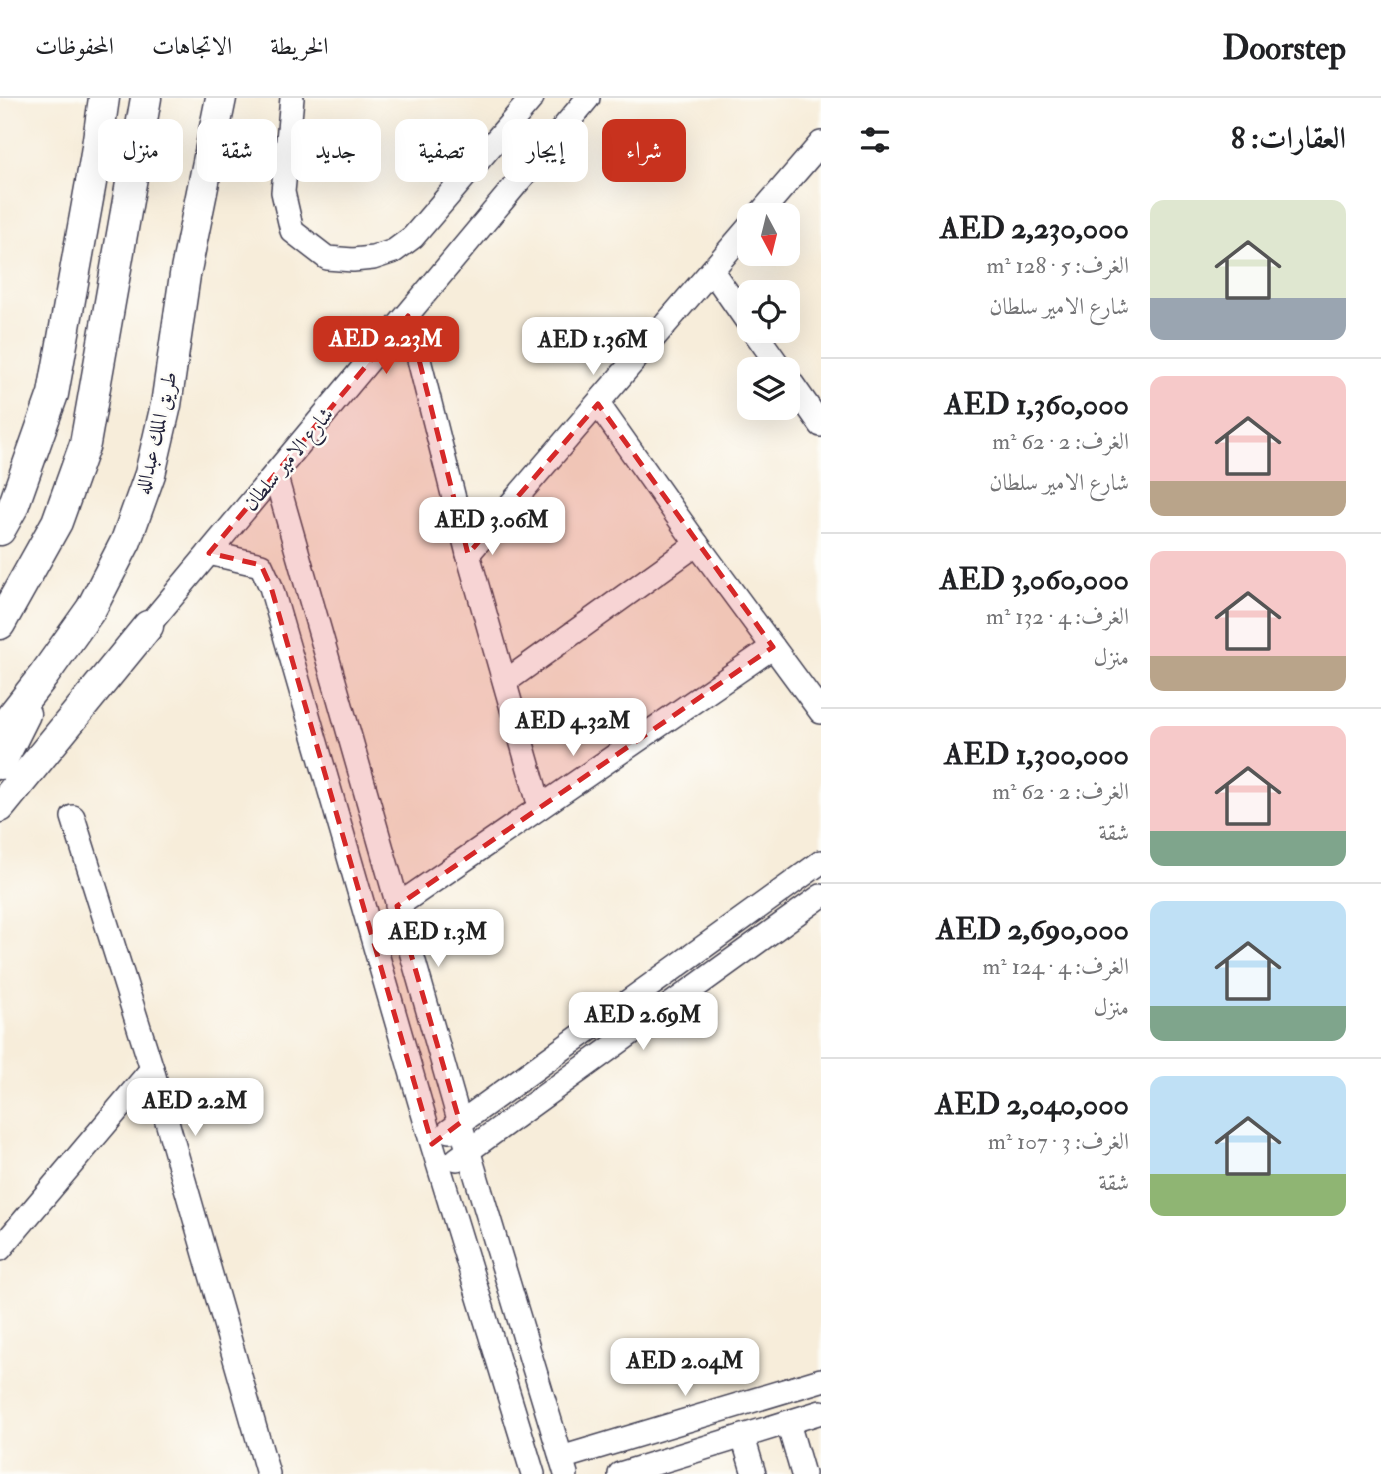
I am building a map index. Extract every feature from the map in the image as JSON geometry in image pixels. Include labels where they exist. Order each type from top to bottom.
[{"type":"main road","points":[[0,530],[13,507],[53,394],[104,98]]},
{"type":"main road","points":[[0,624],[57,522],[85,444],[146,98]]},
{"type":"main road","name":"طريق الملك عبدالله","points":[[0,731],[91,609],[126,541],[150,474],[166,405],[185,275],[221,98]]},
{"type":"main road","points":[[0,807],[148,626]]},
{"type":"main road","points":[[0,764],[47,670]]},
{"type":"street","points":[[292,98],[283,192],[292,231],[327,258],[353,260],[373,258],[394,251],[413,237],[532,98]]},
{"type":"street","name":"شارع الامير سلطان","points":[[148,626],[588,98]]},
{"type":"street","points":[[769,203],[821,143]]},
{"type":"street","points":[[468,554],[737,241]]},
{"type":"street","points":[[712,271],[737,307]]},
{"type":"street","points":[[408,316],[468,554],[540,807]]},
{"type":"street","points":[[800,395],[821,425]]},
{"type":"street","points":[[598,404],[821,712]]},
{"type":"street","points":[[275,474],[460,1124],[563,1466],[821,1380]]},
{"type":"street","points":[[505,682],[697,544]]},
{"type":"street","points":[[209,553],[261,565],[271,587],[432,1144],[533,1474]]},
{"type":"street","points":[[397,906],[773,647]]},
{"type":"street","points":[[73,817],[152,1069],[268,1474]]},
{"type":"street","points":[[432,1144],[821,862]]},
{"type":"street","points":[[440,1171],[821,897]]},
{"type":"street","points":[[0,1249],[152,1069]]},
{"type":"street","points":[[620,1474],[821,1412]]},
{"type":"street","points":[[788,1423],[803,1474]]},
{"type":"street","points":[[743,1437],[754,1474]]},
{"type":"highlighted area","points":[[408,316],[468,554],[598,404],[773,647],[397,906],[460,1123],[432,1144],[271,587],[261,565],[209,553]]}]
